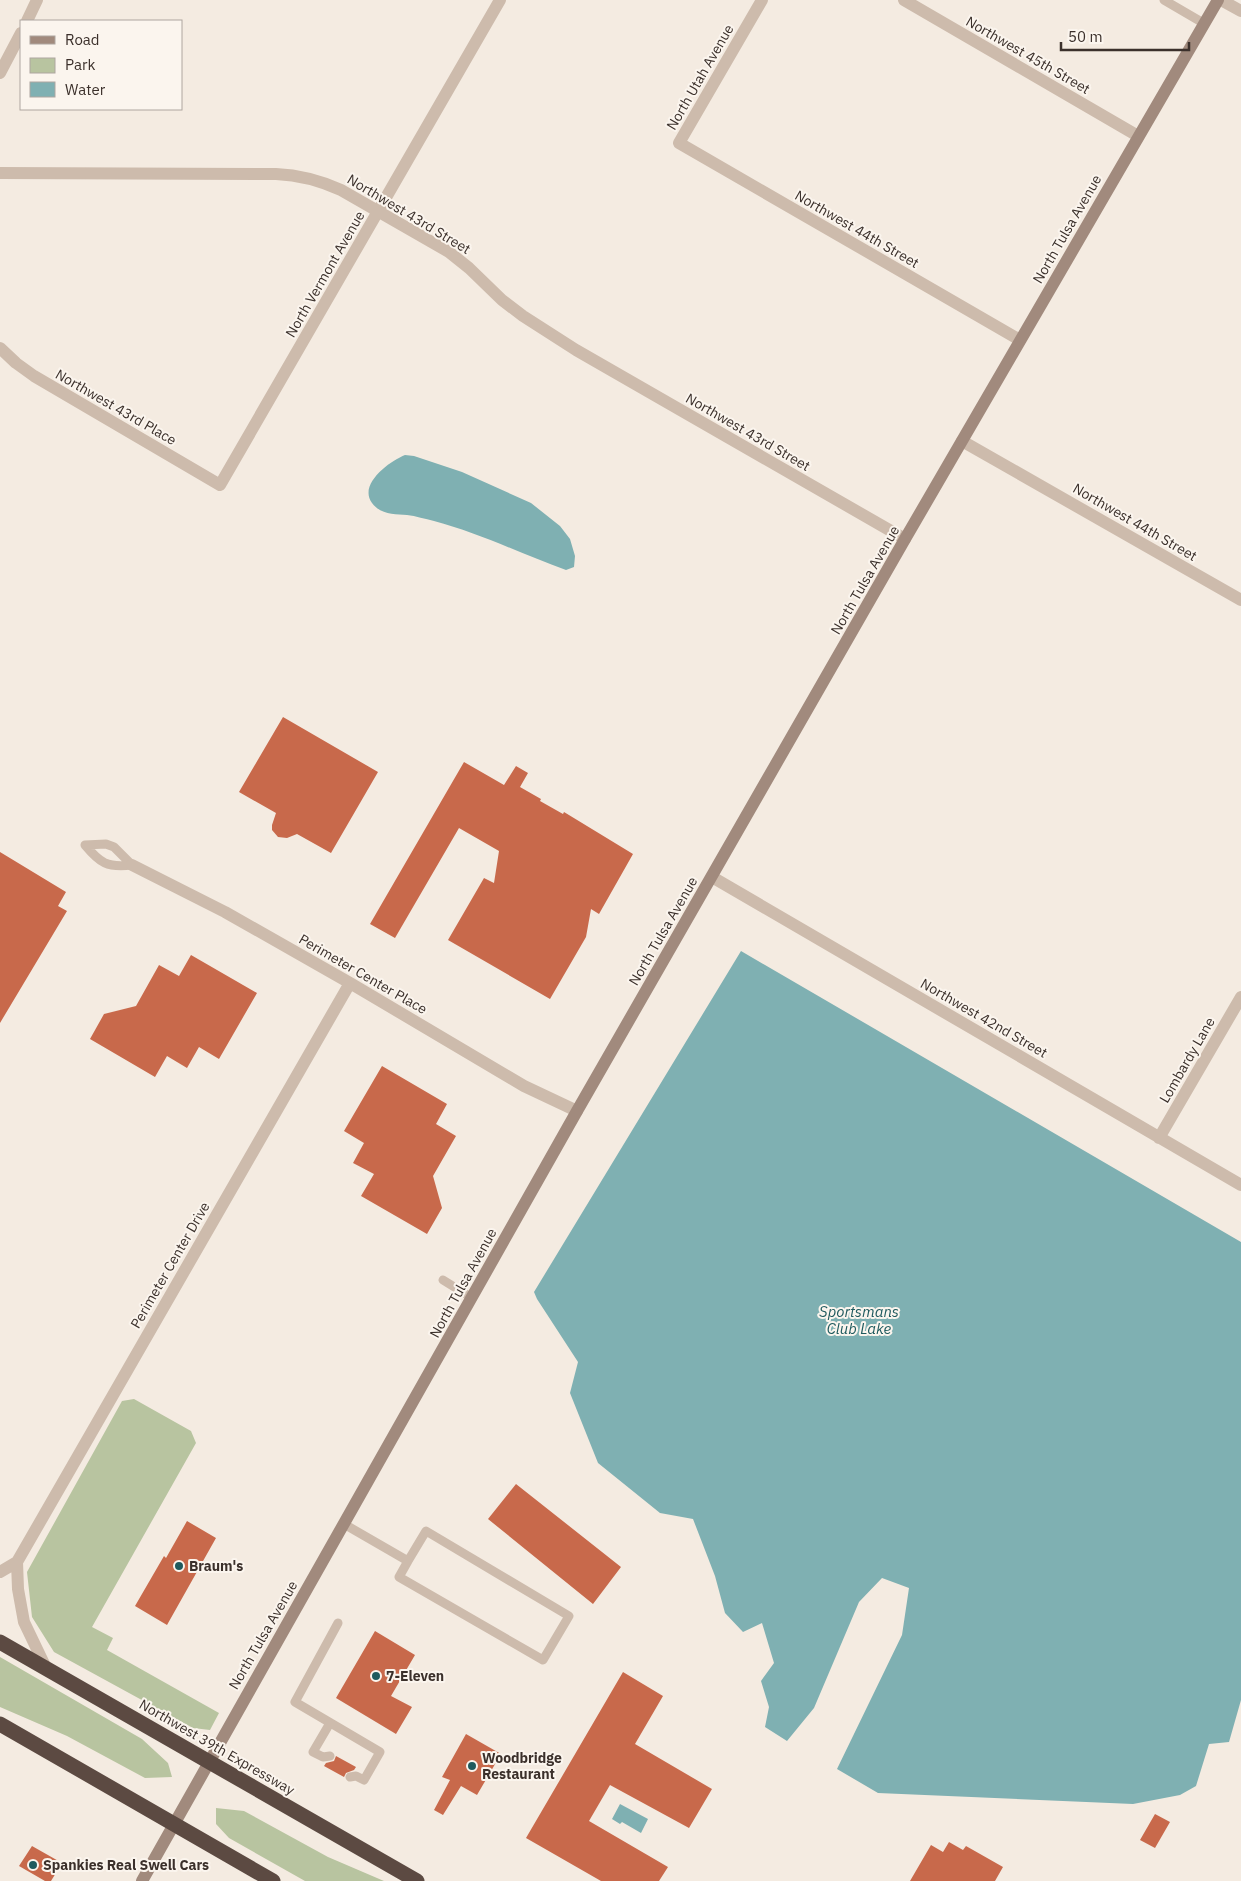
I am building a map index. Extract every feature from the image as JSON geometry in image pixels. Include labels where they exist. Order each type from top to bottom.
[{"type":"highway","name":"Northwest 39th Expressway","points":[[0,1642],[417,1881]]},
{"type":"highway","points":[[0,1724],[273,1881]]},
{"type":"street","points":[[27,20],[37,0]]},
{"type":"street","name":"North Utah Avenue","points":[[679,143],[762,0]]},
{"type":"street","name":"Northwest 45th Street","points":[[904,0],[1138,136]]},
{"type":"street","points":[[1220,0],[1241,11]]},
{"type":"street","name":"North Tulsa Avenue","points":[[142,1881],[577,1111],[1138,136],[1220,0]]},
{"type":"street","name":"North Vermont Avenue","points":[[220,485],[498,1]]},
{"type":"street","points":[[0,73],[20,36]]},
{"type":"street","name":"Northwest 44th Street","points":[[679,143],[1020,340]]},
{"type":"street","name":"Northwest 43rd Street","points":[[0,173],[276,174],[295,175],[324,182],[379,211],[449,252],[469,268],[502,300],[523,316],[576,350],[905,539]]},
{"type":"street","name":"Northwest 43rd Place","points":[[0,348],[34,376],[220,485]]},
{"type":"street","name":"Northwest 44th Street","points":[[962,441],[1241,600]]},
{"type":"street","name":"Perimeter Center Place","points":[[132,865],[225,912],[350,983],[524,1086],[577,1111]]},
{"type":"street","name":"Northwest 42nd Street","points":[[712,877],[1241,1185]]},
{"type":"street","name":"Perimeter Center Drive","points":[[0,1572],[17,1562],[350,983]]},
{"type":"street","name":"Lombardy Lane","points":[[1160,1138],[1241,997]]},
{"type":"street","points":[[17,1562],[18,1589],[24,1622],[47,1670]]},
{"type":"lane","points":[[1164,0],[1204,24]]},
{"type":"lane","points":[[106,844],[114,847],[132,865],[117,867],[106,864],[97,860],[85,845],[106,844]]},
{"type":"lane","points":[[443,1280],[472,1298]]},
{"type":"lane","points":[[344,1524],[408,1561]]},
{"type":"lane","points":[[426,1531],[569,1616],[543,1660],[399,1577],[408,1561],[426,1531]]},
{"type":"lane","points":[[338,1623],[294,1702],[380,1752],[364,1780],[353,1775]]},
{"type":"lane","points":[[326,1759],[313,1752],[330,1723]]},
{"type":"green space","points":[[134,1399],[191,1431],[196,1443],[92,1627],[113,1638],[107,1650],[219,1713],[210,1730],[193,1728],[54,1652],[32,1617],[27,1572],[122,1401]]},
{"type":"green space","points":[[0,1657],[142,1739],[168,1763],[172,1777],[145,1778],[67,1736],[0,1707]]},
{"type":"green space","points":[[216,1808],[244,1811],[328,1857],[384,1881],[305,1881],[229,1838],[216,1824]]},
{"type":"water","points":[[405,455],[414,456],[462,472],[531,503],[560,526],[570,539],[575,556],[574,567],[566,570],[451,526],[380,510],[372,503],[369,496],[369,488],[372,481],[384,468]]},
{"type":"water","name":"Sportsmans Club Lake","points":[[741,951],[1241,1242],[1241,1700],[1229,1742],[1209,1744],[1196,1786],[1180,1795],[1133,1804],[878,1793],[837,1769],[902,1635],[909,1588],[882,1578],[859,1602],[814,1708],[787,1741],[765,1727],[769,1707],[761,1681],[774,1663],[762,1623],[743,1632],[725,1613],[715,1576],[693,1519],[660,1513],[598,1463],[570,1393],[578,1362],[534,1292]]},
{"type":"water","points":[[620,1804],[648,1819],[641,1833],[622,1822],[620,1824],[612,1819]]},
{"type":"building","points":[[283,717],[378,772],[331,853],[297,834],[287,838],[278,837],[272,830],[276,813],[239,792]]},
{"type":"building","points":[[464,762],[504,785],[516,766],[528,773],[520,787],[541,799],[540,801],[563,814],[564,812],[633,854],[599,914],[591,909],[586,937],[550,999],[448,940],[484,878],[494,883],[499,851],[459,828],[395,938],[370,924]]},
{"type":"building","points":[[0,852],[66,892],[58,906],[67,911],[0,1023]]},
{"type":"building","points":[[191,955],[257,993],[219,1059],[199,1047],[187,1068],[167,1056],[155,1077],[90,1039],[104,1014],[136,1006],[159,965],[179,976]]},
{"type":"building","points":[[382,1066],[447,1104],[436,1124],[456,1136],[433,1176],[442,1208],[427,1234],[361,1196],[374,1174],[353,1163],[364,1143],[344,1131]]},
{"type":"building","points":[[516,1484],[621,1567],[593,1604],[488,1519]]},
{"type":"building","name":"Braum's","points":[[187,1521],[216,1538],[167,1625],[135,1606]]},
{"type":"building","name":"7-Eleven","points":[[375,1631],[415,1655],[391,1696],[412,1707],[396,1734],[336,1698]]},
{"type":"building","points":[[623,1672],[663,1696],[635,1744],[712,1789],[689,1828],[610,1785],[589,1821],[668,1867],[659,1881],[601,1881],[526,1838]]},
{"type":"building","points":[[466,1734],[501,1754],[477,1795],[461,1786],[443,1815],[434,1810],[450,1780],[442,1777]]},
{"type":"building","points":[[336,1756],[356,1767],[354,1770],[346,1773],[344,1777],[324,1766],[326,1763],[334,1761]]},
{"type":"building","points":[[1155,1814],[1170,1822],[1155,1848],[1140,1840]]},
{"type":"building","points":[[949,1842],[963,1850],[966,1846],[1003,1867],[995,1881],[910,1881],[931,1845],[943,1852]]},
{"type":"building","points":[[32,1846],[62,1863],[51,1881],[45,1881],[19,1866]]},
{"type":"place","name":"Braum's","points":[[179,1566]]},
{"type":"place","name":"7-Eleven","points":[[376,1676]]},
{"type":"place","name":"Woodbridge Restaurant","points":[[472,1766]]},
{"type":"place","name":"Spankies Real Swell Cars","points":[[33,1865]]}]
